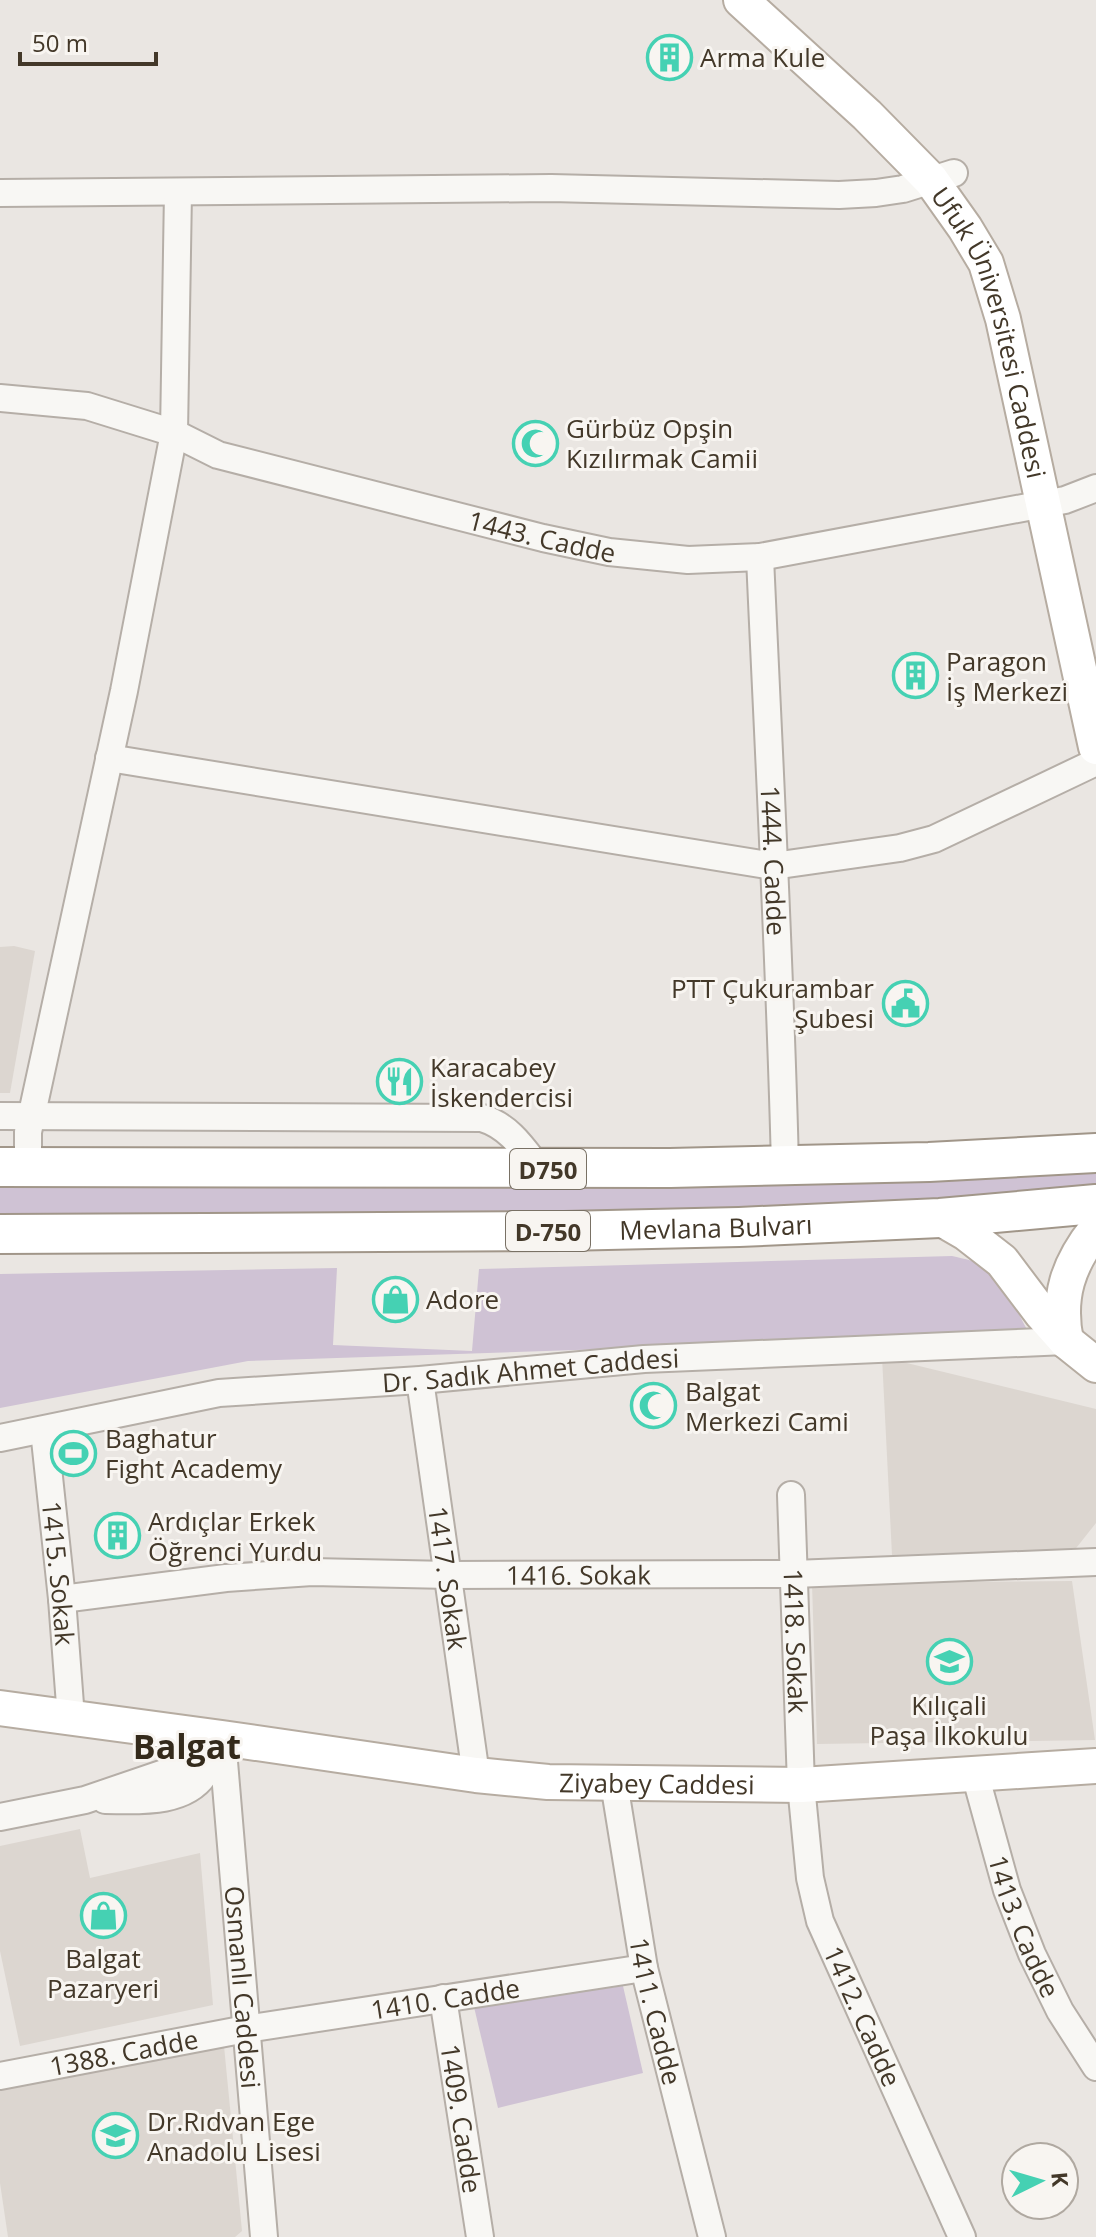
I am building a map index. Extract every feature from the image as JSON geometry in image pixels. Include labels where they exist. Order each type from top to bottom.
[{"type":"highway","name":"D750","points":[[14,1167],[539,1169],[785,1166],[1096,1153]]},
{"type":"highway","name":"Mevlana Bulvarı","points":[[0,1234],[739,1227],[940,1218],[1096,1204]]},
{"type":"main road","name":"Ufuk Üniversitesi Caddesi","points":[[741,0],[867,115],[942,176],[991,226],[1007,260],[1022,306],[1068,497],[1096,637]]},
{"type":"main road","name":"Ufuk Üniversitesi Caddesi","points":[[773,0],[907,124],[942,176]]},
{"type":"main road","name":"Ufuk Üniversitesi Caddesi","points":[[1068,497],[1096,747]]},
{"type":"main road","points":[[940,1218],[966,1233],[1002,1261],[1066,1341],[1096,1365]]},
{"type":"main road","points":[[1066,1341],[1061,1318],[1063,1295],[1078,1256],[1096,1229]]},
{"type":"main road","name":"Ziyabey Caddesi","points":[[0,1708],[476,1775],[548,1782],[801,1785],[1096,1766]]},
{"type":"street","points":[[0,193],[551,188],[839,195],[903,189],[942,176]]},
{"type":"street","points":[[14,1167],[32,1116],[109,758],[174,433],[178,192]]},
{"type":"street","name":"1443. Cadde","points":[[0,398],[87,406],[174,433],[218,455],[556,541],[609,552],[688,560],[760,557],[1068,497]]},
{"type":"street","name":"1444. Cadde","points":[[760,557],[781,993],[785,1166]]},
{"type":"street","points":[[109,758],[773,866],[900,848],[934,839],[1096,762]]},
{"type":"street","points":[[0,1116],[482,1118],[493,1121],[513,1136],[539,1169]]},
{"type":"street","name":"Dr. Sadık Ahmet Caddesi","points":[[0,1438],[219,1393],[420,1380],[644,1359],[1066,1341]]},
{"type":"street","name":"1417. Sokak","points":[[420,1380],[476,1775]]},
{"type":"street","name":"1415. Sokak","points":[[44,1430],[71,1718]]},
{"type":"street","name":"1418. Sokak","points":[[791,1495],[801,1785]]},
{"type":"street","name":"1416. Sokak","points":[[62,1599],[226,1578],[312,1572],[449,1575],[794,1574],[1096,1562]]},
{"type":"street","points":[[0,1817],[85,1800],[160,1799],[188,1789],[203,1778],[222,1738]]},
{"type":"street","name":"Osmanlı Caddesi","points":[[222,1738],[264,2237]]},
{"type":"street","name":"1413. Cadde","points":[[975,1774],[1007,1890],[1032,1954],[1060,2011],[1096,2067]]},
{"type":"street","name":"1411. Cadde","points":[[614,1783],[644,1968],[712,2237]]},
{"type":"street","name":"1412. Cadde","points":[[801,1785],[810,1878],[820,1921],[962,2237]]},
{"type":"street","name":"1410. Cadde","points":[[246,2029],[644,1968]]},
{"type":"street","name":"1409. Cadde","points":[[443,1998],[480,2237]]},
{"type":"street","name":"1388. Cadde","points":[[0,2076],[246,2029]]},
{"type":"shaded area","points":[[14,946],[35,951],[10,1093],[0,1093],[0,947]]},
{"type":"shaded area","points":[[1096,1171],[1096,1186],[953,1199],[569,1216],[0,1217],[0,1186]]},
{"type":"shaded area","points":[[952,1256],[976,1262],[995,1276],[1030,1335],[248,1361],[0,1408],[0,1274],[337,1268],[333,1345],[472,1351],[479,1269]]},
{"type":"shaded area","points":[[882,1357],[1096,1409],[1096,1523],[1073,1552],[892,1555]]},
{"type":"shaded area","name":"Kılıçali Paşa İlkokulu","points":[[1072,1581],[1095,1740],[817,1744],[812,1583]]},
{"type":"shaded area","name":"Balgat Pazaryeri","points":[[80,1829],[90,1878],[200,1853],[213,2005],[20,2046],[0,1951],[0,1846]]},
{"type":"shaded area","points":[[623,1986],[643,2073],[498,2108],[474,2007]]},
{"type":"shaded area","name":"Dr.Rıdvan Ege Anadolu Lisesi","points":[[224,2046],[242,2231],[235,2237],[8,2237],[0,2183],[0,2089]]},
{"type":"place","name":"Arma Kule","points":[[669,57]]},
{"type":"place","name":"Gürbüz Opşin Kızılırmak Camii","points":[[535,443]]},
{"type":"place","name":"Paragon İş Merkezi","points":[[915,676]]},
{"type":"place","name":"PTT Çukurambar Şubesi","points":[[905,1003]]},
{"type":"place","name":"Karacabey İskendercisi","points":[[399,1082]]},
{"type":"place","name":"Adore","points":[[395,1299]]},
{"type":"place","name":"Balgat Merkezi Cami","points":[[654,1406]]},
{"type":"place","name":"Baghatur Fight Academy","points":[[74,1453]]},
{"type":"place","name":"Ardıçlar Erkek Öğrenci Yurdu","points":[[117,1536]]},
{"type":"place","name":"Kılıçali Paşa İlkokulu","points":[[949,1662]]},
{"type":"place","name":"Balgat Pazaryeri","points":[[103,1915]]},
{"type":"place","name":"Dr.Rıdvan Ege Anadolu Lisesi","points":[[116,2136]]},
{"type":"district","name":"Balgat","points":[[187,1746]]}]
